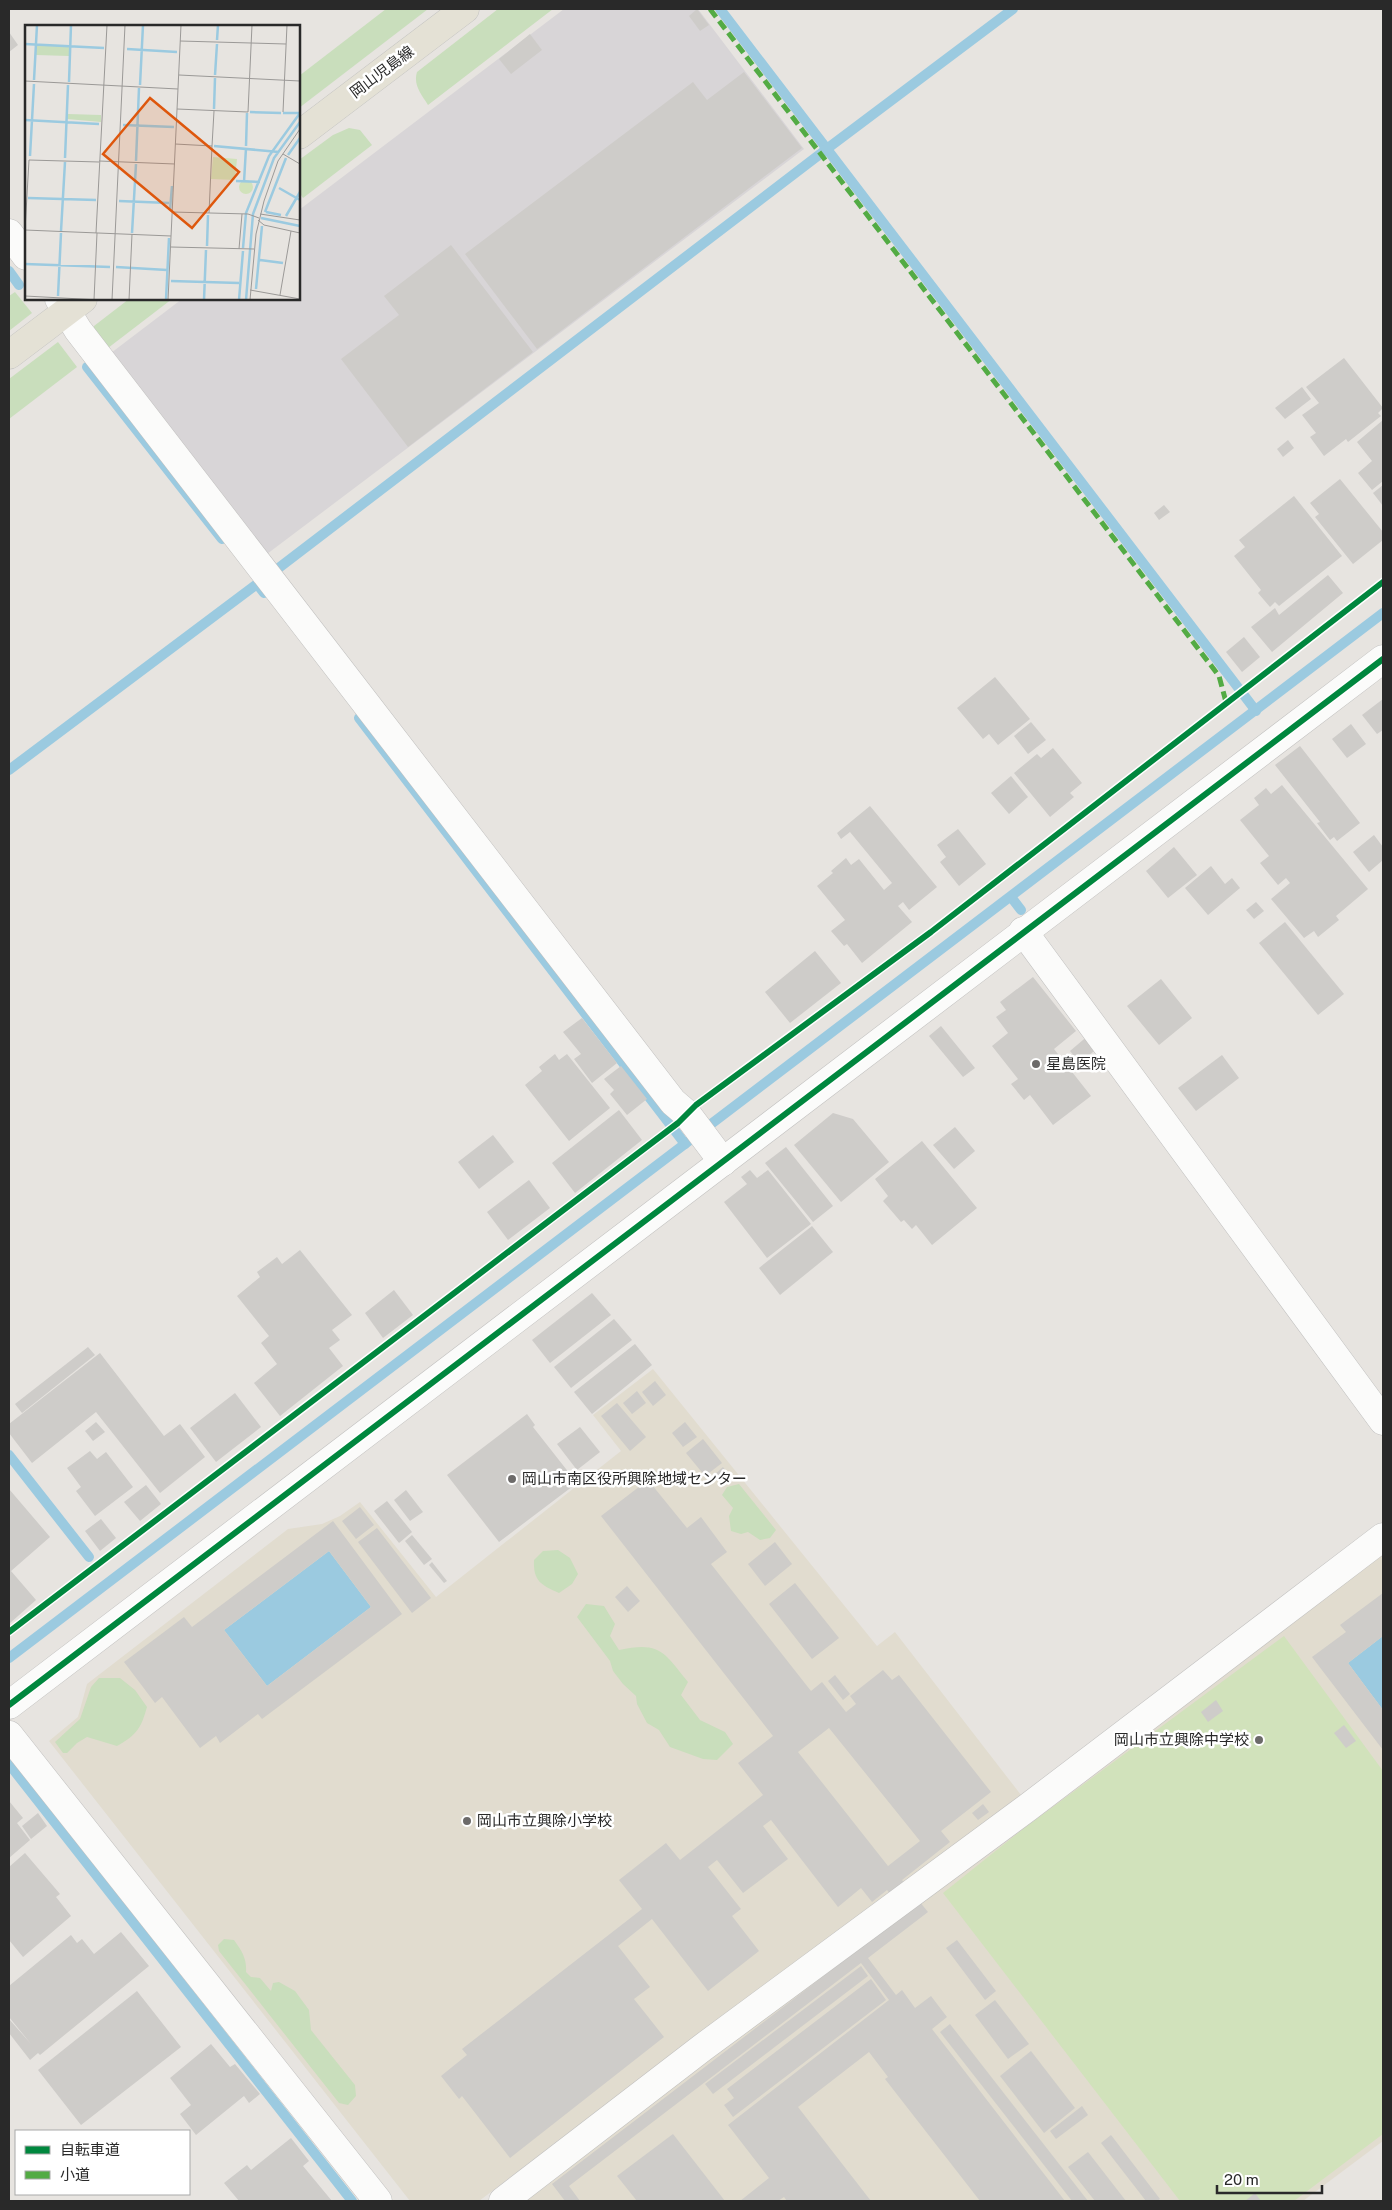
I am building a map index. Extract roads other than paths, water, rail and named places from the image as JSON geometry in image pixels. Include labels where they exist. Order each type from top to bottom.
[{"type":"main road","name":"岡山児島線","points":[[300,134],[465,9]]},
{"type":"main road","points":[[9,355],[70,302]]},
{"type":"street","points":[[9,233],[25,255]]},
{"type":"street","points":[[70,302],[78,330],[673,1102],[692,1121],[717,1153]]},
{"type":"street","points":[[9,1705],[717,1153],[1023,932],[1383,659]]},
{"type":"street","points":[[1023,932],[1383,1421]]},
{"type":"street","points":[[503,2201],[710,2042],[1027,1808],[1383,1537]]},
{"type":"street","points":[[9,1735],[378,2201]]},
{"type":"water","points":[[329,1551],[371,1607],[267,1686],[224,1630]]},
{"type":"water","points":[[1383,1636],[1383,1710],[1348,1663]]},
{"type":"waterway","points":[[720,9],[1256,711]]},
{"type":"waterway","points":[[276,570],[1013,9]]},
{"type":"waterway","points":[[9,271],[19,285]]},
{"type":"waterway","points":[[87,367],[222,539]]},
{"type":"waterway","points":[[9,770],[257,584],[264,593]]},
{"type":"waterway","points":[[9,1658],[1383,613]]},
{"type":"waterway","points":[[359,718],[685,1144]]},
{"type":"waterway","points":[[1011,897],[1021,910]]},
{"type":"waterway","points":[[9,1455],[89,1557]]},
{"type":"waterway","points":[[9,1764],[352,2201]]},
{"type":"place","name":"星島医院","points":[[1036,1064]]},
{"type":"place","name":"岡山市南区役所興除地域センター","points":[[512,1479]]},
{"type":"place","name":"岡山市立興除中学校","points":[[1259,1740]]},
{"type":"place","name":"岡山市立興除小学校","points":[[467,1821]]}]
